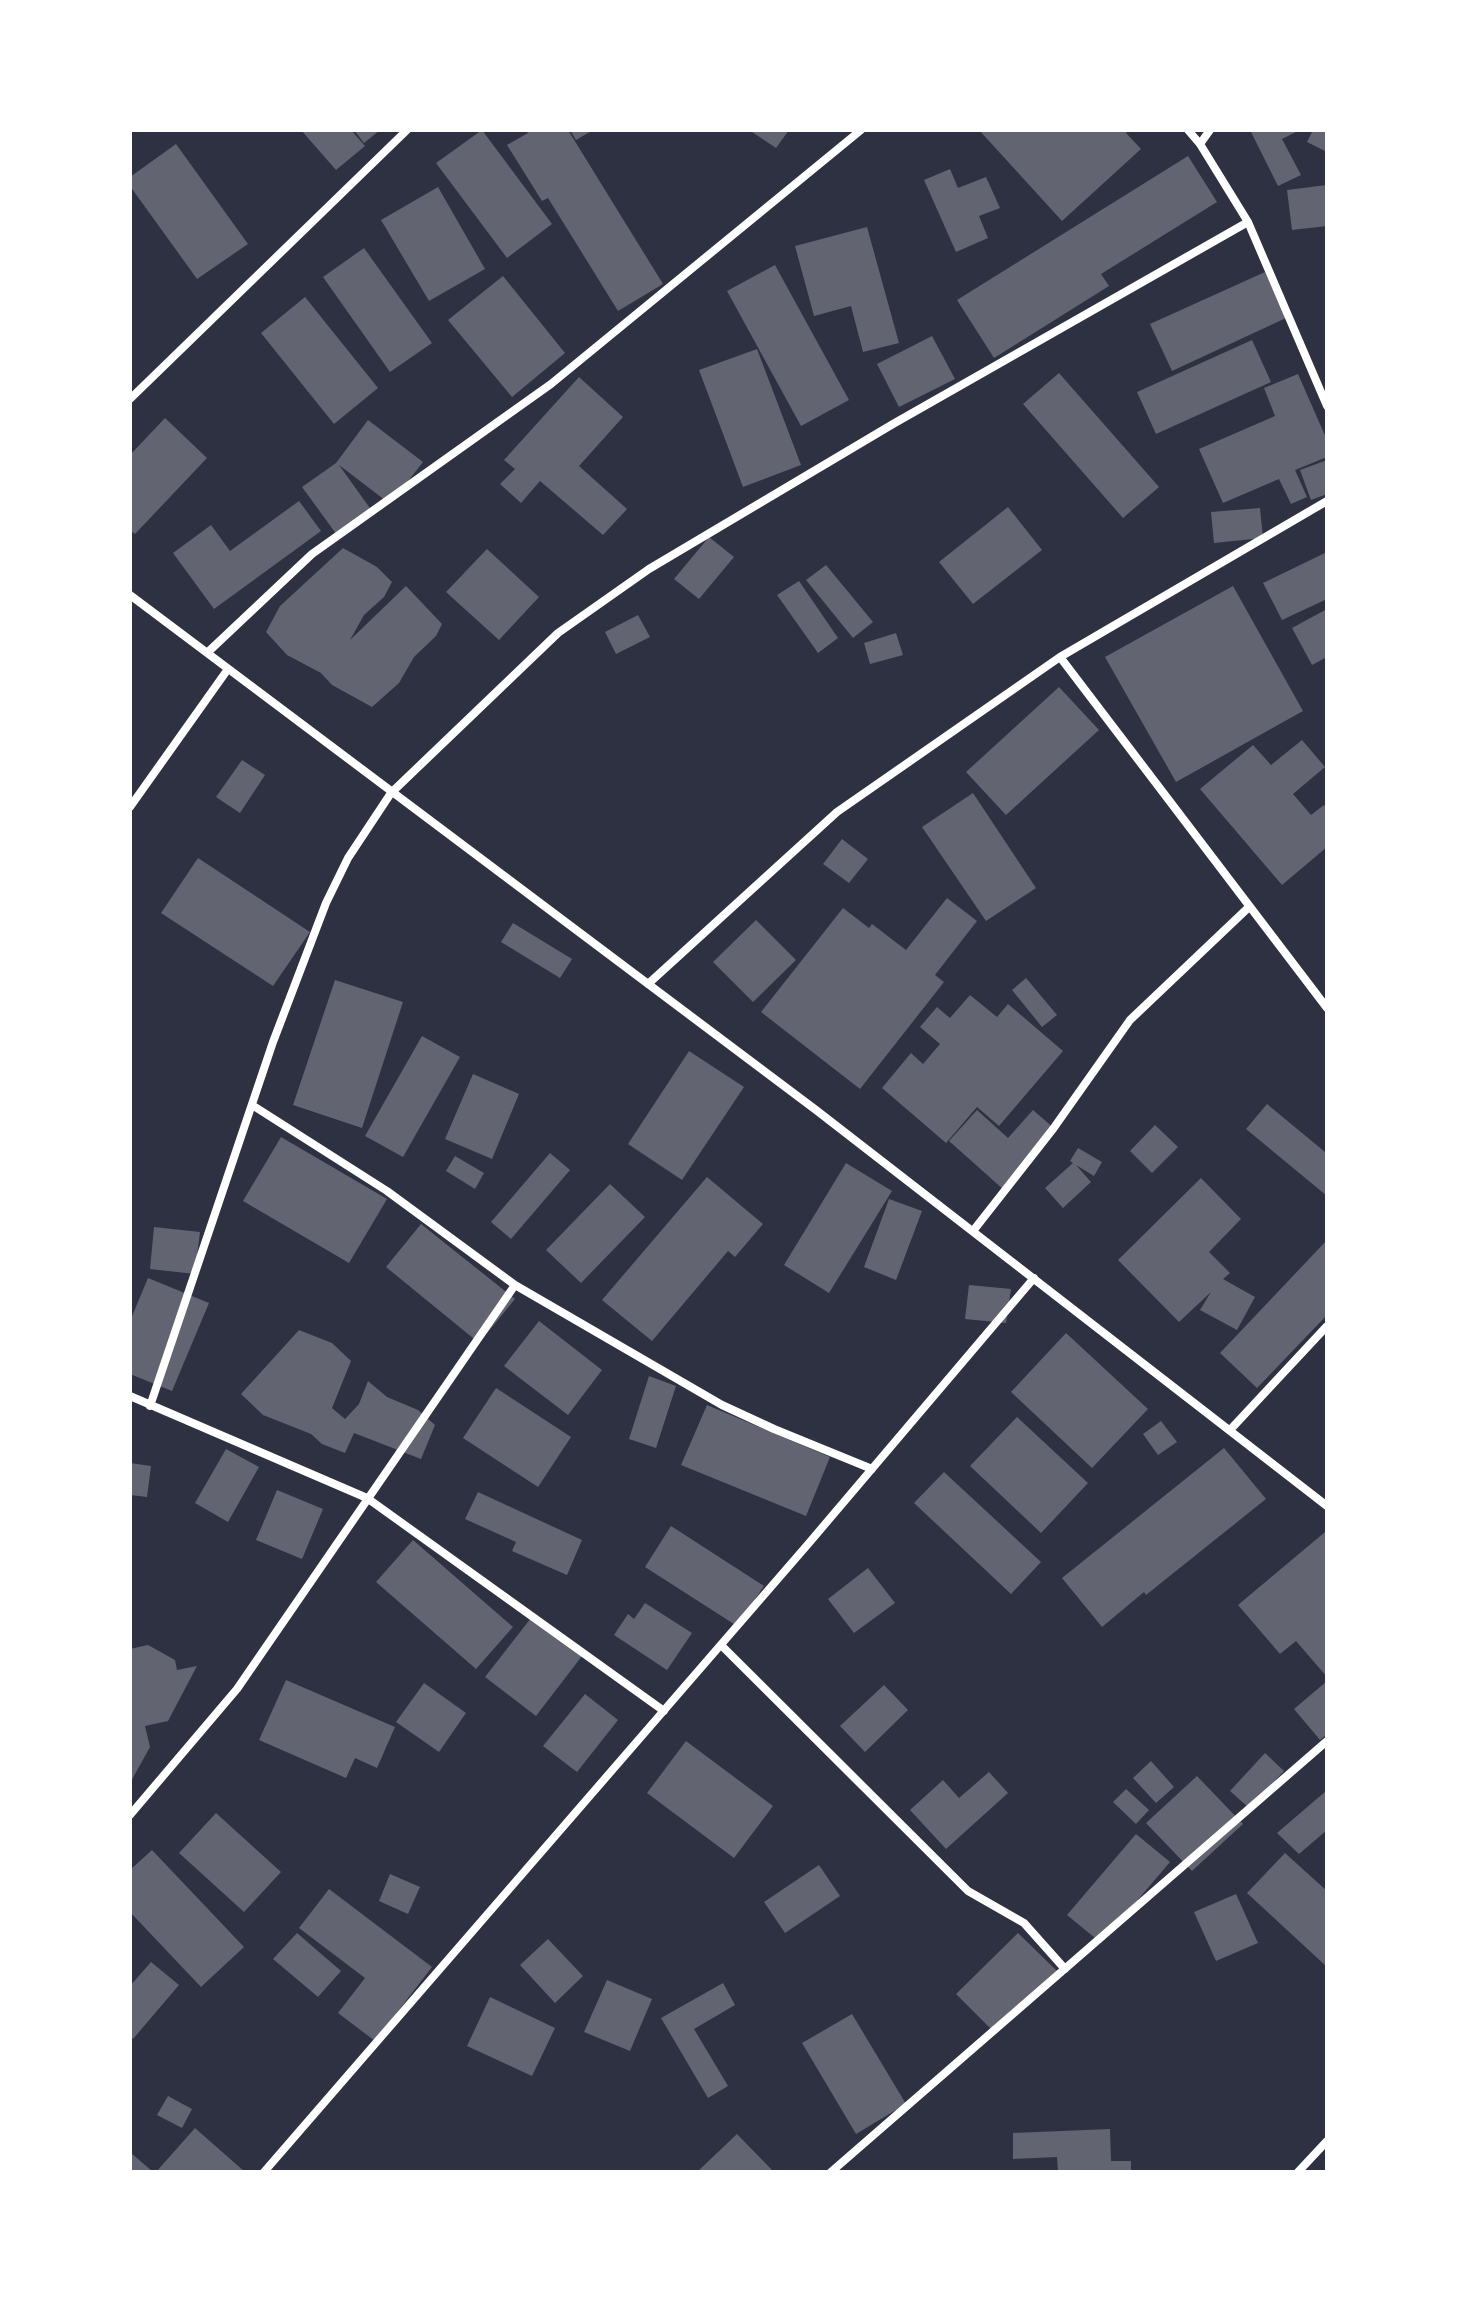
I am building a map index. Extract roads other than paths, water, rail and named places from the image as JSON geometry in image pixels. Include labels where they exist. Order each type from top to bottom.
[{"type":"street","points":[[130,399],[407,130]]},
{"type":"street","points":[[207,653],[312,554],[551,384],[861,130]]},
{"type":"street","points":[[1188,130],[1200,144],[1248,222],[1327,406]]},
{"type":"street","points":[[1200,144],[1210,130]]},
{"type":"street","points":[[150,1406],[252,1105],[326,903],[348,858],[391,793],[558,633],[649,569],[893,424],[1248,222]]},
{"type":"street","points":[[648,984],[837,812],[1060,657],[1327,501]]},
{"type":"street","points":[[130,595],[973,1231],[1327,1506]]},
{"type":"street","points":[[1060,657],[1327,1008]]},
{"type":"street","points":[[130,807],[228,669]]},
{"type":"street","points":[[973,1231],[1053,1129],[1130,1020],[1249,907]]},
{"type":"street","points":[[252,1105],[387,1191],[515,1285],[722,1405],[872,1469]]},
{"type":"street","points":[[264,2172],[1034,1278]]},
{"type":"street","points":[[130,1815],[237,1689],[515,1285]]},
{"type":"street","points":[[1230,1430],[1327,1326]]},
{"type":"street","points":[[130,1396],[367,1498],[664,1711]]},
{"type":"street","points":[[721,1645],[968,1891],[1024,1923],[1065,1969]]},
{"type":"street","points":[[831,2172],[1327,1741]]},
{"type":"street","points":[[1298,2172],[1327,2141]]}]
